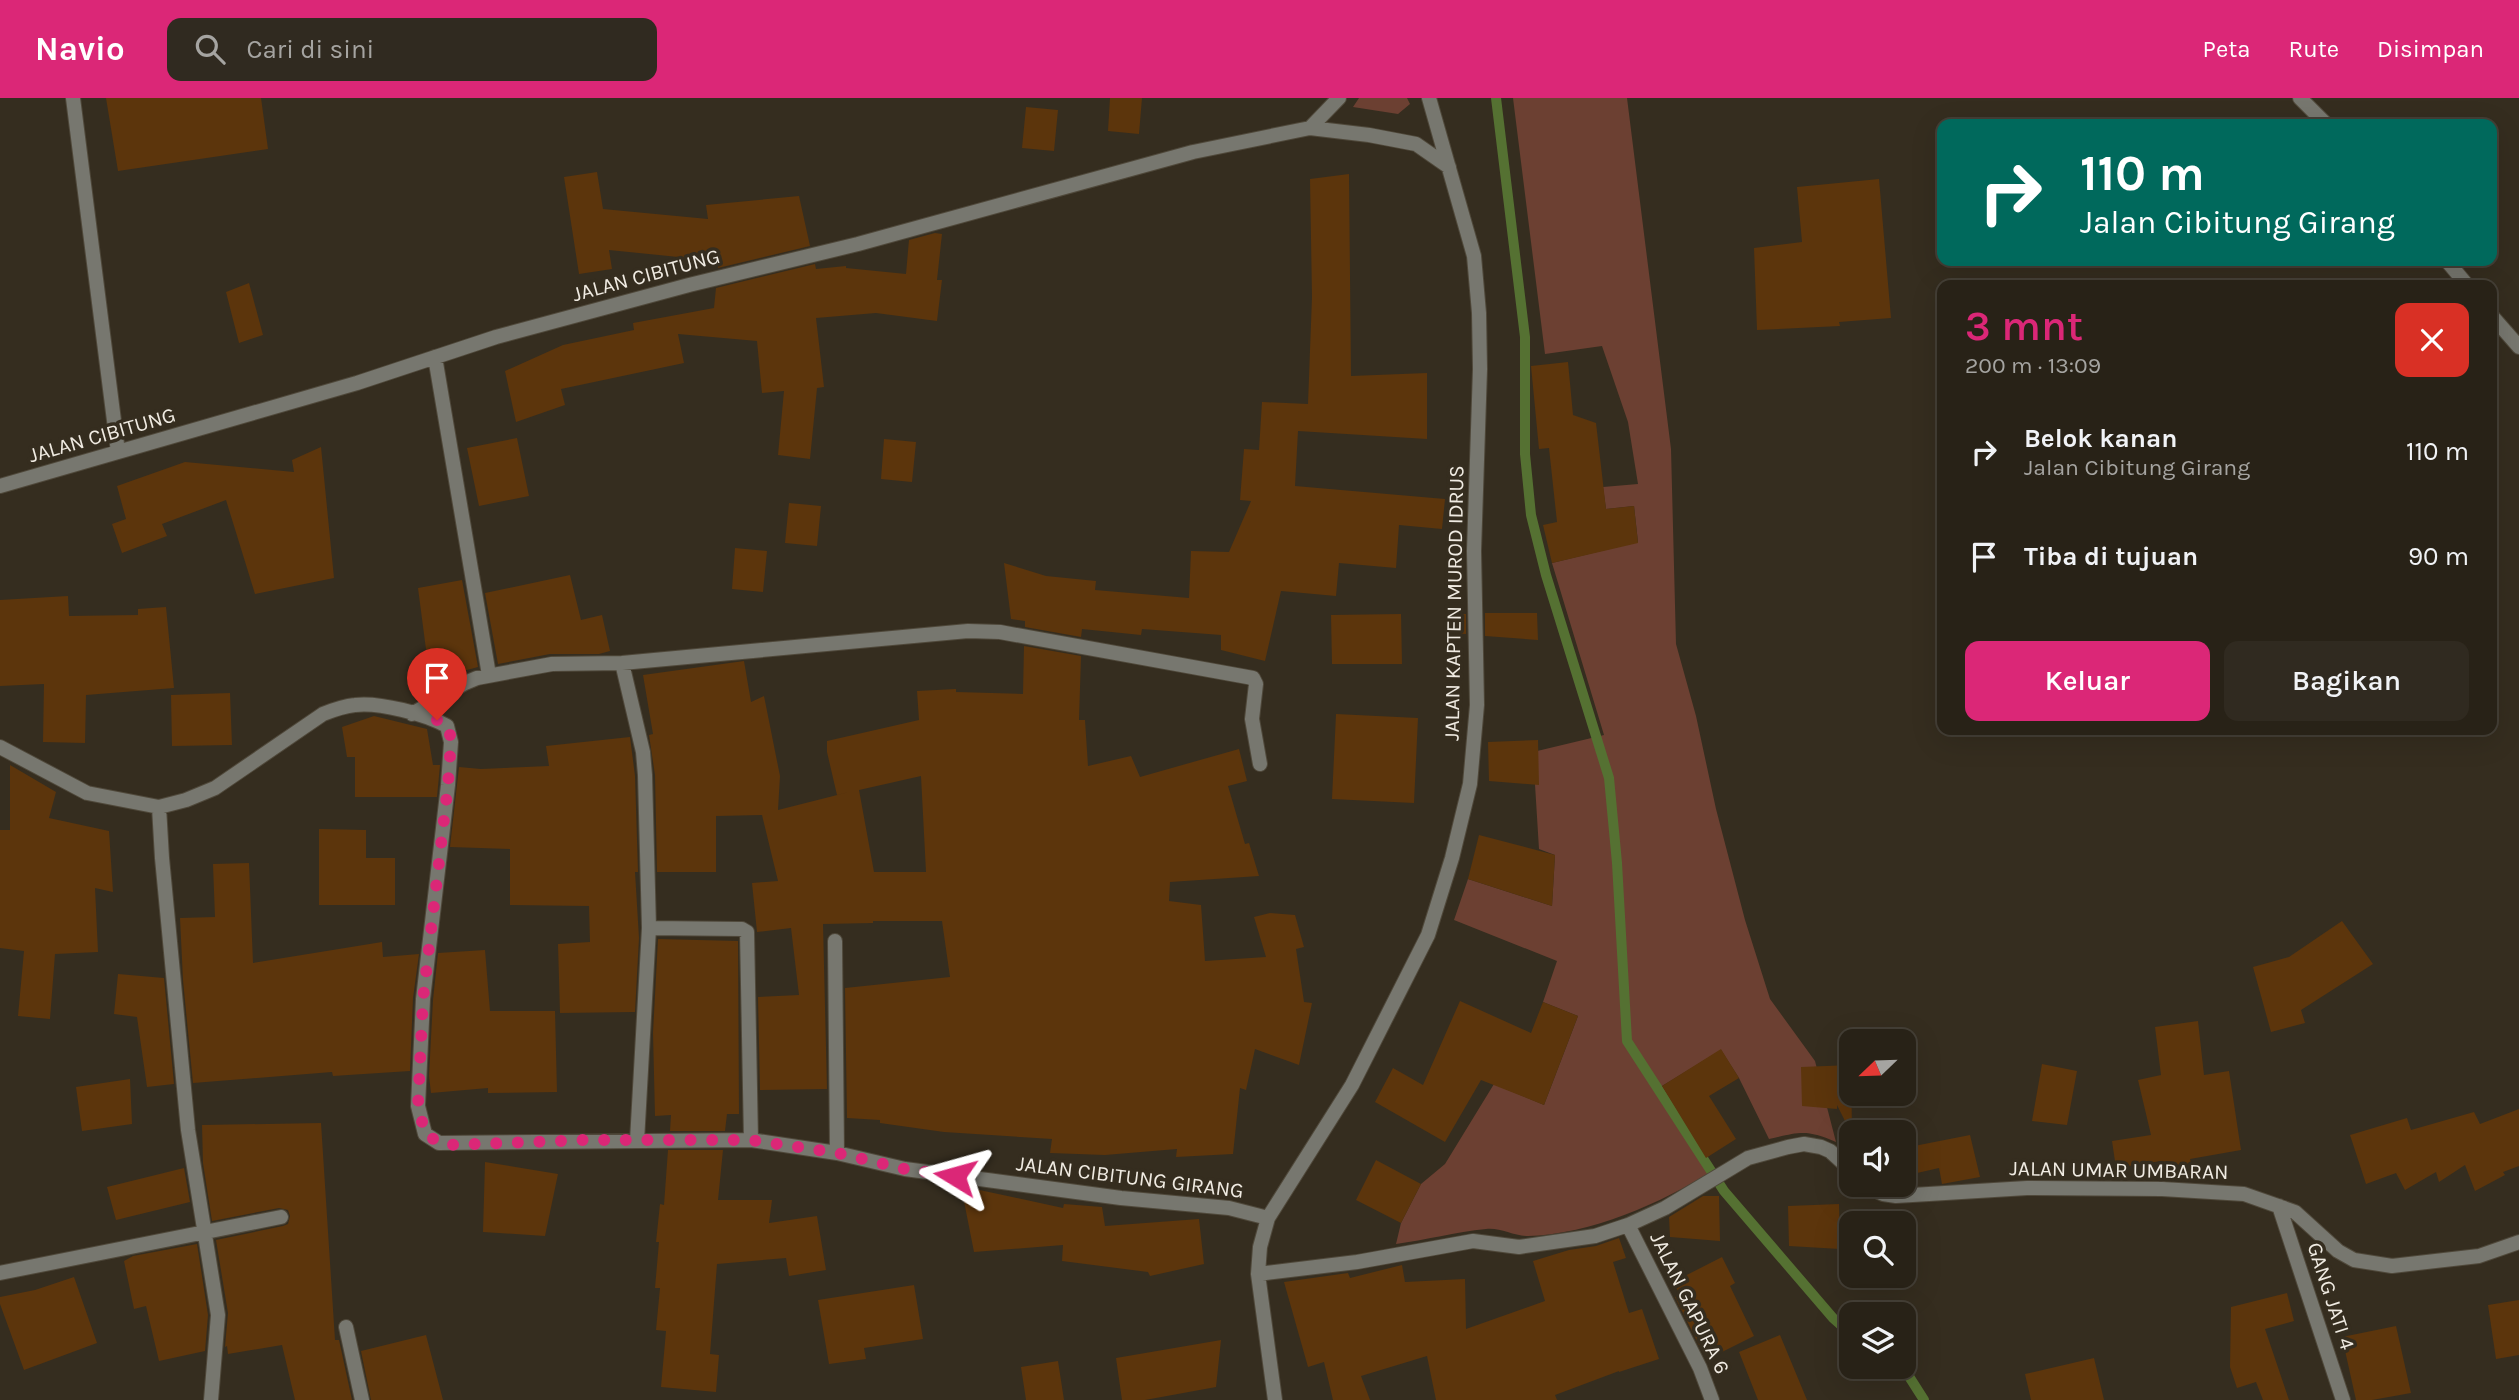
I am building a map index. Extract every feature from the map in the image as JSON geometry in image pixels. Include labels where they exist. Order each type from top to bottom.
[{"type":"street","points":[[73,98],[118,452]]},
{"type":"street","points":[[1310,128],[1339,98]]},
{"type":"street","name":"JALAN KAPTEN MUROD IDRUS","points":[[1275,1400],[1258,1274],[1260,1247],[1268,1218],[1352,1085],[1428,935],[1452,858],[1470,784],[1477,705],[1474,551],[1480,369],[1479,313],[1474,256],[1429,98]]},
{"type":"street","points":[[2300,98],[2321,119]]},
{"type":"street","name":"JALAN CIBITUNG","points":[[0,486],[357,383],[496,337],[689,285],[858,244],[1090,178],[1193,152],[1310,128],[1416,144],[1448,167]]},
{"type":"street","points":[[2451,266],[2463,280]]},
{"type":"street","points":[[2497,322],[2519,347]]},
{"type":"street","points":[[435,357],[489,675]]},
{"type":"street","points":[[412,713],[465,682],[552,664],[622,663],[968,631],[1024,635],[1253,678],[1256,684],[1252,719],[1260,764]]},
{"type":"street","points":[[622,663],[644,763],[649,928],[637,1142]]},
{"type":"street","name":"JALAN CIBITUNG GIRANG","points":[[0,747],[87,793],[159,807],[215,788],[323,714],[357,704],[412,713],[447,726],[451,742],[448,785],[423,999],[418,1106],[425,1133],[439,1143],[751,1140],[837,1153],[905,1169],[1121,1198],[1229,1208],[1268,1218]]},
{"type":"street","points":[[159,807],[188,1130],[218,1315],[211,1400]]},
{"type":"street","points":[[649,928],[741,929],[747,932],[751,1140]]},
{"type":"street","points":[[835,941],[837,1153]]},
{"type":"street","points":[[1258,1274],[1357,1262],[1473,1241],[1527,1247],[1595,1236],[1628,1225],[1694,1191],[1748,1157],[1768,1150],[1804,1144],[1821,1147],[1839,1159]]},
{"type":"street","name":"JALAN UMAR UMBARAN","points":[[1916,1195],[2027,1188],[2244,1194],[2299,1214],[2338,1251],[2354,1260],[2384,1265],[2469,1258],[2519,1242]]},
{"type":"street","name":"GANG JATI 4","points":[[2280,1206],[2343,1400]]},
{"type":"street","points":[[0,1273],[281,1217]]},
{"type":"street","name":"JALAN GAPURA 6","points":[[1628,1225],[1700,1368],[1712,1400]]},
{"type":"street","points":[[346,1327],[362,1400]]},
{"type":"shaded area","points":[[1359,98],[1407,98],[1410,104],[1398,114],[1353,107]]},
{"type":"shaded area","points":[[1513,98],[1627,98],[1671,449],[1676,644],[1745,920],[1770,999],[1815,1061],[1836,1142],[1803,1133],[1769,1139],[1739,1078],[1721,1050],[1662,1086],[1713,1170],[1693,1182],[1624,1215],[1575,1230],[1528,1236],[1486,1229],[1396,1244],[1401,1223],[1421,1184],[1445,1164],[1494,1084],[1544,1105],[1578,1016],[1543,1002],[1557,961],[1454,920],[1468,879],[1552,906],[1555,855],[1539,849],[1533,752],[1604,735],[1552,563],[1638,542],[1634,506],[1606,509],[1603,487],[1638,484],[1628,422],[1602,346],[1545,354]]},
{"type":"building","points":[[106,98],[261,98],[268,149],[118,171]]},
{"type":"building","points":[[1110,98],[1142,98],[1139,134],[1108,131]]},
{"type":"building","points":[[1026,107],[1058,110],[1054,151],[1022,148]]},
{"type":"building","points":[[597,172],[603,209],[708,219],[706,205],[799,196],[810,246],[718,268],[718,261],[609,250],[612,269],[579,274],[564,177]]},
{"type":"building","points":[[1349,174],[1351,376],[1427,373],[1427,439],[1298,431],[1295,486],[1445,499],[1442,529],[1399,525],[1396,568],[1339,563],[1336,596],[1281,591],[1265,661],[1221,650],[1221,635],[1142,629],[1141,635],[1082,629],[1081,637],[1025,627],[1025,621],[1011,619],[1004,563],[1046,576],[1096,581],[1095,590],[1189,598],[1191,551],[1229,552],[1251,501],[1240,500],[1244,449],[1259,450],[1262,402],[1308,404],[1312,297],[1310,179]]},
{"type":"building","points":[[1879,179],[1891,318],[1839,322],[1840,326],[1757,330],[1754,248],[1802,242],[1797,187]]},
{"type":"building","points":[[935,233],[942,234],[937,280],[942,280],[937,321],[876,313],[816,318],[824,387],[817,388],[810,459],[778,455],[784,391],[762,393],[757,341],[678,334],[684,363],[561,389],[565,405],[516,422],[505,371],[563,345],[634,330],[633,323],[714,308],[716,288],[815,264],[816,269],[846,266],[906,274],[909,240]]},
{"type":"building","points":[[249,283],[263,335],[239,343],[226,292]]},
{"type":"building","points":[[1568,362],[1573,415],[1596,423],[1606,509],[1634,506],[1638,543],[1552,563],[1543,525],[1557,522],[1549,448],[1539,449],[1531,366]]},
{"type":"building","points":[[517,438],[529,496],[479,506],[467,448]]},
{"type":"building","points":[[884,439],[916,442],[912,482],[881,479]]},
{"type":"building","points":[[321,447],[334,578],[255,594],[226,500],[162,524],[167,536],[122,553],[112,524],[126,519],[117,486],[185,462],[294,472],[292,460]]},
{"type":"building","points":[[789,503],[821,506],[817,546],[785,543]]},
{"type":"building","points":[[735,548],[767,551],[763,592],[732,589]]},
{"type":"building","points":[[570,575],[581,620],[602,615],[610,651],[599,654],[550,654],[498,664],[485,593]]},
{"type":"building","points":[[462,580],[478,667],[430,680],[418,588]]},
{"type":"building","points":[[68,596],[69,616],[138,615],[138,609],[166,607],[174,688],[86,695],[85,743],[43,742],[44,684],[0,686],[0,600]]},
{"type":"building","points":[[1485,613],[1537,613],[1538,640],[1485,636]]},
{"type":"building","points":[[1401,614],[1402,664],[1332,664],[1331,615]]},
{"type":"building","points":[[1451,614],[1466,614],[1466,634],[1451,633]]},
{"type":"building","points":[[1024,646],[1081,656],[1079,720],[1085,720],[1088,766],[1131,756],[1140,777],[1239,749],[1247,781],[1228,786],[1245,844],[1249,843],[1259,876],[1170,882],[1169,901],[1201,905],[1205,961],[1266,957],[1254,917],[1270,913],[1295,915],[1304,947],[1296,949],[1304,1002],[1312,1003],[1299,1065],[1255,1049],[1246,1090],[1240,1088],[1233,1154],[1176,1157],[1177,1149],[1105,1155],[1050,1153],[1052,1139],[944,1132],[880,1123],[880,1120],[847,1118],[845,988],[950,977],[942,921],[823,924],[827,1089],[760,1090],[758,997],[799,995],[791,928],[757,932],[752,883],[778,881],[762,815],[716,816],[716,872],[657,872],[655,775],[649,735],[653,734],[643,675],[744,661],[751,702],[764,696],[780,776],[778,810],[857,790],[837,795],[827,741],[919,720],[917,691],[956,689],[956,692],[1023,694]],"holes":[[[921,776],[926,872],[874,872],[859,790]]]},
{"type":"building","points":[[230,693],[232,745],[172,746],[171,695]]},
{"type":"building","points":[[1336,714],[1418,718],[1414,803],[1332,799]]},
{"type":"building","points":[[374,716],[427,729],[433,765],[440,765],[437,797],[355,797],[355,757],[347,757],[342,727]]},
{"type":"building","points":[[630,737],[635,776],[638,872],[635,872],[639,938],[635,1012],[560,1013],[558,944],[590,942],[589,906],[510,905],[510,849],[450,847],[459,767],[481,769],[549,766],[546,746]]},
{"type":"building","points":[[1538,740],[1539,785],[1489,781],[1488,742]]},
{"type":"building","points":[[10,765],[56,792],[49,818],[109,831],[113,892],[95,888],[98,952],[55,954],[50,1019],[18,1016],[24,951],[0,948],[0,830],[10,830]]},
{"type":"building","points":[[319,829],[366,830],[366,858],[395,858],[395,905],[319,905]]},
{"type":"building","points":[[1479,835],[1555,855],[1552,906],[1468,879]]},
{"type":"building","points":[[249,863],[253,963],[382,942],[383,957],[419,954],[413,998],[410,1071],[333,1076],[332,1072],[193,1083],[180,918],[215,917],[213,864]]},
{"type":"building","points":[[2342,921],[2373,964],[2301,1010],[2305,1023],[2271,1032],[2253,967],[2289,957]]},
{"type":"building","points":[[658,939],[738,941],[739,1114],[727,1114],[725,1131],[670,1131],[671,1115],[655,1116],[653,1033]]},
{"type":"building","points":[[485,950],[490,1011],[555,1011],[557,1092],[488,1093],[488,1088],[431,1093],[429,1076],[438,953]]},
{"type":"building","points":[[118,974],[164,978],[174,1084],[147,1087],[137,1017],[114,1014]]},
{"type":"building","points":[[1460,1001],[1531,1033],[1543,1002],[1578,1016],[1544,1105],[1481,1080],[1445,1142],[1375,1102],[1393,1068],[1423,1085]]},
{"type":"building","points":[[2198,1021],[2204,1075],[2229,1071],[2241,1150],[2190,1159],[2191,1163],[2161,1167],[2161,1161],[2116,1168],[2112,1141],[2151,1135],[2138,1080],[2161,1075],[2155,1027]]},
{"type":"building","points":[[1721,1049],[1739,1078],[1709,1096],[1736,1139],[1706,1158],[1662,1086]]},
{"type":"building","points":[[2042,1064],[2077,1071],[2067,1125],[2032,1121]]},
{"type":"building","points":[[1839,1065],[1839,1106],[1852,1106],[1852,1120],[1844,1120],[1837,1105],[1837,1109],[1802,1106],[1801,1067]]},
{"type":"building","points":[[130,1079],[132,1124],[82,1131],[76,1087]]},
{"type":"building","points":[[2519,1109],[2519,1166],[2503,1172],[2505,1175],[2475,1191],[2465,1165],[2439,1182],[2436,1172],[2405,1190],[2396,1173],[2366,1184],[2350,1135],[2407,1118],[2411,1130],[2474,1112],[2480,1124]]},
{"type":"building","points":[[321,1123],[335,1340],[339,1340],[352,1400],[295,1400],[282,1345],[228,1354],[227,1346],[225,1347],[228,1313],[216,1240],[283,1226],[288,1224],[290,1216],[288,1210],[279,1208],[212,1221],[203,1163],[202,1125]]},
{"type":"building","points":[[1970,1135],[1980,1177],[1942,1184],[1939,1168],[1916,1173],[1916,1146]]},
{"type":"building","points":[[668,1150],[723,1150],[718,1200],[772,1200],[769,1223],[817,1216],[826,1270],[789,1276],[786,1258],[717,1264],[710,1354],[719,1355],[716,1392],[661,1387],[666,1331],[656,1330],[660,1288],[655,1288],[659,1242],[656,1242],[660,1204],[664,1205]]},
{"type":"building","points":[[1376,1160],[1421,1184],[1401,1223],[1356,1200]]},
{"type":"building","points":[[485,1162],[558,1174],[545,1236],[483,1232]]},
{"type":"building","points":[[184,1168],[190,1202],[116,1220],[107,1187]]},
{"type":"building","points":[[961,1186],[1063,1208],[1064,1204],[1102,1207],[1105,1226],[1199,1219],[1204,1264],[1150,1276],[1148,1272],[1062,1261],[1063,1245],[974,1252]]},
{"type":"building","points":[[1703,1196],[1719,1196],[1720,1241],[1670,1237],[1669,1217]]},
{"type":"building","points":[[1839,1204],[1839,1249],[1789,1246],[1788,1206]]},
{"type":"building","points":[[1619,1238],[1626,1258],[1613,1262],[1629,1313],[1642,1309],[1659,1359],[1555,1395],[1557,1400],[1436,1400],[1427,1356],[1361,1376],[1370,1400],[1333,1400],[1324,1362],[1308,1367],[1284,1282],[1348,1273],[1350,1278],[1402,1265],[1405,1282],[1465,1279],[1466,1329],[1545,1301],[1533,1261]]},
{"type":"building","points":[[197,1244],[208,1315],[205,1351],[159,1361],[146,1306],[134,1309],[124,1261],[133,1256]]},
{"type":"building","points":[[1722,1257],[1735,1283],[1730,1286],[1754,1336],[1714,1356],[1707,1342],[1699,1345],[1675,1297],[1680,1295],[1673,1282]]},
{"type":"building","points":[[74,1277],[97,1343],[24,1370],[0,1304],[0,1297],[35,1290]]},
{"type":"building","points":[[914,1285],[923,1339],[864,1348],[866,1359],[829,1364],[818,1300]]},
{"type":"building","points":[[2287,1293],[2294,1321],[2265,1329],[2289,1400],[2263,1400],[2256,1382],[2237,1388],[2230,1367],[2231,1307]]},
{"type":"building","points":[[2519,1300],[2519,1355],[2496,1359],[2488,1305]]},
{"type":"building","points":[[2396,1326],[2411,1393],[2356,1400],[2342,1337]]},
{"type":"building","points":[[426,1335],[443,1400],[371,1400],[361,1351]]},
{"type":"building","points":[[1780,1335],[1807,1400],[1758,1400],[1739,1352]]},
{"type":"building","points":[[1221,1340],[1216,1387],[1145,1400],[1122,1400],[1116,1358]]},
{"type":"building","points":[[2094,1358],[2104,1400],[2031,1400],[2025,1374]]},
{"type":"building","points":[[1058,1361],[1064,1400],[1026,1400],[1021,1367]]},
{"type":"waterway","points":[[1496,98],[1525,337],[1525,454],[1531,515],[1546,575],[1609,778],[1617,863],[1627,1041],[1724,1191],[1839,1323]]},
{"type":"waterway","points":[[1911,1379],[1924,1400]]},
{"type":"route","points":[[437,720],[449,728],[451,742],[423,999],[418,1106],[422,1126],[430,1139],[449,1145],[585,1140],[751,1140],[837,1153],[905,1169],[955,1176]]}]
